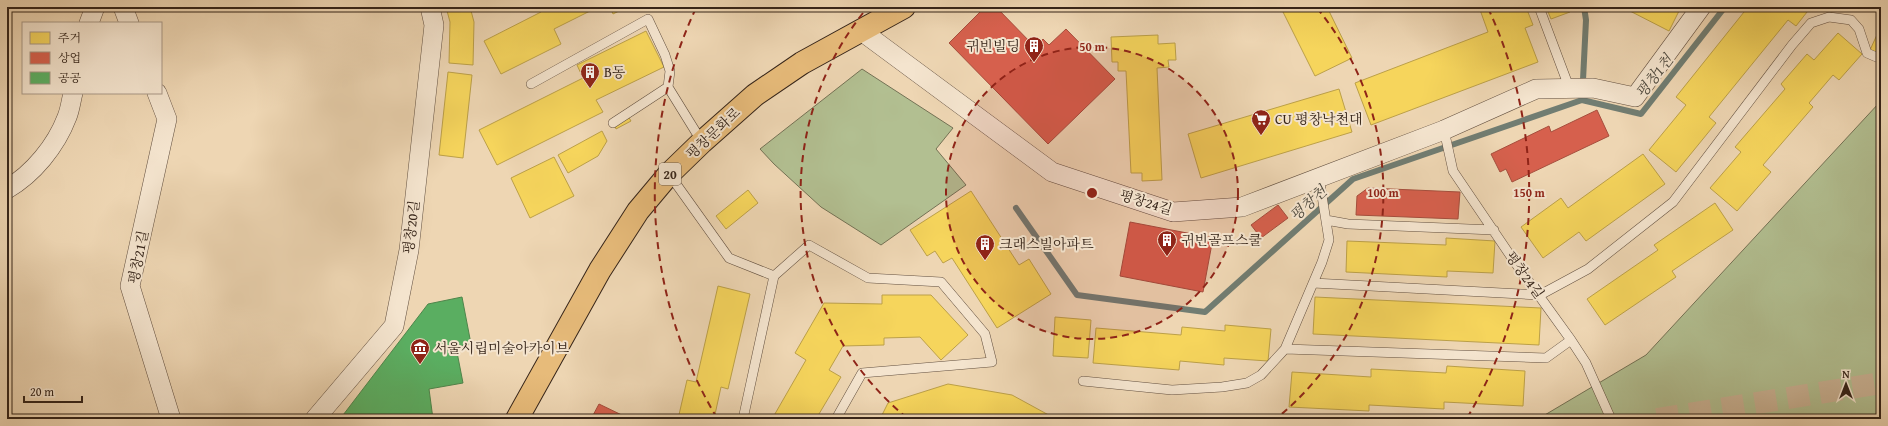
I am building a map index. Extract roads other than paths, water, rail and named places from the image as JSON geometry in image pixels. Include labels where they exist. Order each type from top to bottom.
[{"type":"main road","name":"평창문화로","points":[[517,419],[600,270],[638,211],[670,174],[702,142],[755,95],[802,63],[904,7]]},
{"type":"street","points":[[89,22],[95,7]]},
{"type":"street","points":[[123,7],[129,22]]},
{"type":"street","name":"평창20길","points":[[315,419],[394,326],[409,250],[434,33],[430,7]]},
{"type":"street","name":"평창24길","points":[[860,30],[1052,172],[1173,212],[1242,206],[1444,130],[1536,89],[1569,87],[1593,88],[1635,97],[1701,7]]},
{"type":"street","points":[[7,189],[21,181],[46,155],[67,117],[73,94]]},
{"type":"street","name":"평창21길","points":[[157,94],[167,119],[130,286],[171,419]]},
{"type":"lane","points":[[1539,7],[1569,87]]},
{"type":"lane","points":[[1313,283],[1540,294],[1588,269],[1673,202],[1792,45],[1812,22],[1829,17],[1851,20],[1859,29],[1867,53],[1881,60]]},
{"type":"lane","points":[[531,84],[648,19],[665,55],[670,71],[668,87],[702,142]]},
{"type":"lane","points":[[613,123],[668,87]]},
{"type":"lane","name":"평창24길","points":[[1444,130],[1453,171],[1514,261],[1540,294],[1586,363],[1611,419]]},
{"type":"lane","points":[[670,174],[729,258],[774,276]]},
{"type":"lane","points":[[1083,380],[1172,390],[1222,387],[1247,383],[1261,375],[1285,349],[1313,283],[1329,240],[1319,177]]},
{"type":"lane","points":[[1326,220],[1348,224],[1494,230]]},
{"type":"lane","points":[[743,419],[774,276],[809,245],[868,278],[941,282],[985,334],[992,362],[862,373],[836,419]]},
{"type":"lane","points":[[1285,349],[1546,358],[1571,340]]},
{"type":"waterway","name":"평창천","points":[[1016,208],[1077,295],[1205,312],[1353,179],[1582,100],[1586,20],[1584,7]]},
{"type":"waterway","name":"평창1천","points":[[1582,100],[1641,114],[1725,7]]},
{"type":"tunnel","points":[[1657,419],[1881,383]]},
{"type":"place","name":"귀빈빌딩","points":[[1034,63]]},
{"type":"place","name":"B동","points":[[590,89]]},
{"type":"place","name":"CU 평창낙천대","points":[[1261,136]]},
{"type":"place","name":"귀빈골프스쿨","points":[[1167,257]]},
{"type":"place","name":"크래스빌아파트","points":[[985,261]]},
{"type":"place","name":"서울시립미술아카이브","points":[[420,365]]}]
